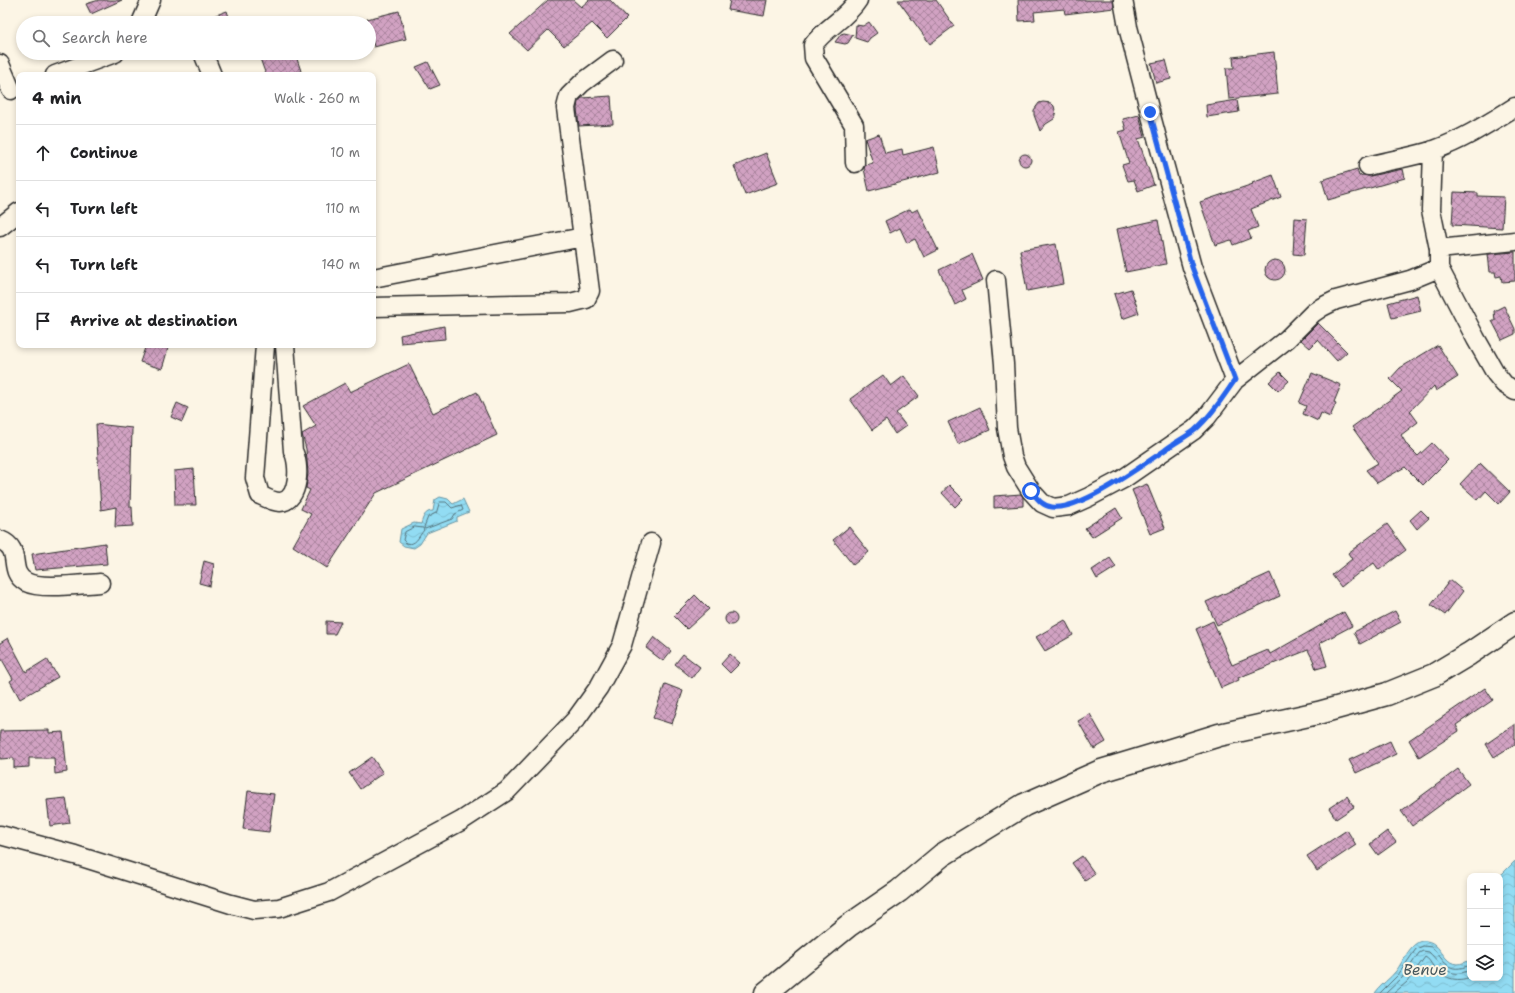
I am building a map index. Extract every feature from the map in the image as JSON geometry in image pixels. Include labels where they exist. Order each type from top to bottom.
[{"type":"main road","points":[[766,993],[848,926],[898,891],[942,855],[1024,805],[1101,772],[1174,748],[1219,735],[1318,713],[1387,694],[1434,675],[1469,654],[1515,623]]},
{"type":"street","points":[[144,16],[151,0]]},
{"type":"street","points":[[855,163],[854,125],[814,58],[813,45],[820,35],[852,9],[858,0]]},
{"type":"street","points":[[1123,0],[1128,27],[1192,267],[1235,380]]},
{"type":"street","points":[[64,72],[96,60]]},
{"type":"street","points":[[193,60],[197,72]]},
{"type":"street","points":[[206,60],[211,72]]},
{"type":"street","points":[[376,307],[570,303],[586,299],[590,291],[566,108],[569,96],[582,83],[613,60]]},
{"type":"street","points":[[0,64],[10,91]]},
{"type":"street","points":[[1368,166],[1433,150],[1476,131],[1515,107]]},
{"type":"street","points":[[1433,150],[1431,210],[1439,249],[1439,268],[1496,374],[1504,384],[1515,391]]},
{"type":"street","points":[[0,228],[16,215]]},
{"type":"street","points":[[376,277],[582,237]]},
{"type":"street","points":[[1439,249],[1515,241]]},
{"type":"street","points":[[996,280],[1004,364],[1009,443],[1016,467],[1031,491],[1046,506],[1054,508],[1069,506],[1123,479],[1194,430],[1207,417],[1235,380],[1287,339],[1322,307],[1336,300],[1410,280],[1439,268]]},
{"type":"street","points":[[265,348],[254,478],[260,495],[268,499],[281,502],[288,499],[295,489],[298,467],[296,456],[293,451],[285,348]]},
{"type":"street","points":[[0,540],[8,543],[12,550],[17,573],[25,582],[38,586],[100,583]]},
{"type":"street","points":[[0,835],[75,855],[254,910],[279,908],[329,892],[461,821],[507,791],[576,719],[599,687],[622,645],[651,543]]},
{"type":"water","points":[[440,497],[448,499],[453,504],[463,499],[469,512],[457,517],[457,521],[427,533],[420,544],[414,548],[404,546],[399,542],[401,529],[414,523],[421,524],[426,513],[433,511],[435,500]]},
{"type":"water","name":"Benue","points":[[1515,861],[1515,993],[1375,993],[1396,971],[1410,949],[1418,942],[1422,941],[1435,945],[1448,960],[1454,963],[1461,964],[1467,961],[1467,981],[1503,981],[1503,873]]},
{"type":"building","points":[[99,0],[122,0],[91,14],[86,4]]},
{"type":"building","points":[[548,0],[573,0],[581,7],[589,0],[610,0],[627,18],[607,38],[592,23],[564,46],[548,30],[527,50],[510,34]]},
{"type":"building","points":[[730,0],[767,0],[764,16],[728,10]]},
{"type":"building","points":[[898,0],[936,0],[954,26],[930,44]]},
{"type":"building","points":[[1018,0],[1113,0],[1114,8],[1065,14],[1064,9],[1034,12],[1035,20],[1019,21]]},
{"type":"building","points":[[227,11],[229,16],[213,16]]},
{"type":"building","points":[[399,11],[406,39],[376,46],[376,17]]},
{"type":"building","points":[[869,22],[877,33],[867,42],[855,38],[856,25],[863,26]]},
{"type":"building","points":[[844,33],[853,35],[848,43],[845,44],[835,42],[841,34]]},
{"type":"building","points":[[1274,52],[1278,94],[1229,99],[1226,68],[1234,68],[1233,57]]},
{"type":"building","points":[[261,60],[297,60],[301,71],[298,72],[265,72]]},
{"type":"building","points":[[1166,60],[1171,79],[1156,83],[1151,63]]},
{"type":"building","points":[[428,62],[440,85],[430,89],[416,67]]},
{"type":"building","points":[[611,96],[613,124],[579,126],[577,109],[578,101],[582,98]]},
{"type":"building","points":[[1237,100],[1239,112],[1207,117],[1206,105]]},
{"type":"building","points":[[1039,103],[1051,103],[1054,106],[1056,115],[1054,119],[1046,124],[1040,131],[1034,115],[1034,110]]},
{"type":"building","points":[[1139,115],[1145,137],[1138,139],[1154,185],[1138,191],[1134,180],[1128,181],[1122,165],[1129,163],[1119,132],[1126,130],[1123,119]]},
{"type":"building","points":[[879,134],[885,153],[902,149],[903,155],[934,147],[940,172],[869,191],[864,169],[865,165],[873,163],[865,139]]},
{"type":"building","points":[[766,153],[778,183],[745,195],[734,166]]},
{"type":"building","points":[[1027,154],[1030,155],[1030,165],[1023,166],[1020,165],[1019,158],[1020,155]]},
{"type":"building","points":[[1357,169],[1359,176],[1370,176],[1403,169],[1405,178],[1328,200],[1322,180]]},
{"type":"building","points":[[1273,175],[1281,197],[1251,209],[1258,227],[1248,231],[1251,238],[1233,245],[1231,240],[1215,245],[1200,202],[1253,184],[1252,183]]},
{"type":"building","points":[[1454,192],[1478,193],[1478,196],[1504,197],[1502,228],[1452,225]]},
{"type":"building","points":[[910,209],[912,212],[918,209],[938,250],[924,257],[915,239],[907,243],[900,228],[890,233],[885,221]]},
{"type":"building","points":[[1295,218],[1307,219],[1304,255],[1293,254]]},
{"type":"building","points":[[1158,220],[1166,264],[1126,272],[1117,229]]},
{"type":"building","points":[[1056,244],[1063,284],[1027,291],[1020,250]]},
{"type":"building","points":[[1515,252],[1515,281],[1502,282],[1501,276],[1496,277],[1495,272],[1490,272],[1488,254]]},
{"type":"building","points":[[972,254],[983,280],[962,290],[966,299],[955,305],[939,270]]},
{"type":"building","points":[[1275,260],[1282,263],[1285,270],[1282,277],[1275,280],[1268,277],[1265,270],[1268,263]]},
{"type":"building","points":[[1131,289],[1139,313],[1122,319],[1114,294]]},
{"type":"building","points":[[1417,295],[1421,311],[1392,318],[1388,303]]},
{"type":"building","points":[[1504,306],[1515,329],[1515,334],[1502,340],[1492,321],[1495,321],[1494,311]]},
{"type":"building","points":[[1318,323],[1347,352],[1337,361],[1318,340],[1310,348],[1301,340]]},
{"type":"building","points":[[444,326],[445,339],[401,343],[400,335]]},
{"type":"building","points":[[1438,345],[1458,377],[1436,391],[1434,386],[1410,411],[1418,422],[1401,435],[1407,445],[1418,456],[1432,443],[1448,460],[1423,485],[1405,467],[1377,483],[1366,470],[1378,463],[1352,427],[1402,391],[1390,379],[1400,368]]},
{"type":"building","points":[[145,348],[168,348],[162,369],[140,362]]},
{"type":"building","points":[[409,364],[433,413],[477,392],[497,435],[376,493],[327,568],[293,546],[311,514],[301,509],[310,490],[306,488],[308,473],[306,449],[302,434],[316,426],[303,406],[345,383],[350,392]]},
{"type":"building","points":[[1280,372],[1289,381],[1278,391],[1269,382]]},
{"type":"building","points":[[1312,373],[1341,385],[1330,417],[1321,413],[1318,421],[1303,414],[1306,406],[1299,403]]},
{"type":"building","points":[[883,375],[891,386],[904,376],[919,396],[896,413],[906,426],[895,434],[886,420],[872,430],[850,399]]},
{"type":"building","points":[[177,403],[188,408],[182,422],[171,417]]},
{"type":"building","points":[[980,407],[990,430],[958,444],[948,422]]},
{"type":"building","points":[[96,424],[132,428],[130,507],[132,507],[133,526],[115,527],[116,507],[101,510]]},
{"type":"building","points":[[1480,463],[1510,492],[1499,504],[1486,491],[1478,500],[1460,484]]},
{"type":"building","points":[[194,469],[196,505],[175,505],[174,471]]},
{"type":"building","points":[[1147,484],[1165,528],[1150,534],[1132,490]]},
{"type":"building","points":[[949,485],[963,499],[955,507],[942,493]]},
{"type":"building","points":[[1021,494],[1023,497],[1023,506],[994,508],[994,496]]},
{"type":"building","points":[[1116,508],[1122,518],[1092,537],[1085,528]]},
{"type":"building","points":[[1421,510],[1429,518],[1417,529],[1410,520]]},
{"type":"building","points":[[1387,524],[1406,550],[1379,570],[1374,563],[1341,587],[1332,575],[1352,559],[1348,553]]},
{"type":"building","points":[[849,527],[869,552],[853,565],[833,540]]},
{"type":"building","points":[[105,543],[107,564],[35,570],[32,554]]},
{"type":"building","points":[[1110,558],[1116,567],[1097,579],[1092,570]]},
{"type":"building","points":[[204,561],[214,564],[210,586],[199,583]]},
{"type":"building","points":[[1270,573],[1280,596],[1217,625],[1206,602]]},
{"type":"building","points":[[1450,580],[1463,591],[1445,615],[1431,605]]},
{"type":"building","points":[[695,595],[709,609],[687,629],[674,616]]},
{"type":"building","points":[[1395,611],[1401,622],[1360,644],[1354,632]]},
{"type":"building","points":[[1344,612],[1352,626],[1320,643],[1327,666],[1316,669],[1308,650],[1238,678],[1239,680],[1221,688],[1196,629],[1213,621],[1232,665],[1268,650],[1270,654]]},
{"type":"building","points":[[733,613],[736,614],[736,624],[729,625],[726,624],[725,617],[726,614]]},
{"type":"building","points":[[1065,620],[1073,635],[1045,651],[1036,637]]},
{"type":"building","points":[[326,621],[341,622],[335,634],[326,634]]},
{"type":"building","points":[[654,637],[671,651],[663,661],[646,648]]},
{"type":"building","points":[[8,638],[26,672],[47,659],[58,677],[20,699],[10,681],[13,679],[0,656],[0,643]]},
{"type":"building","points":[[683,654],[700,667],[692,678],[675,664]]},
{"type":"building","points":[[730,654],[740,663],[730,673],[721,664]]},
{"type":"building","points":[[665,684],[683,691],[672,724],[653,718]]},
{"type":"building","points":[[1485,688],[1493,700],[1456,725],[1459,731],[1419,757],[1409,740]]},
{"type":"building","points":[[1090,714],[1106,742],[1094,749],[1078,721]]},
{"type":"building","points":[[1515,724],[1515,744],[1494,757],[1486,744]]},
{"type":"building","points":[[49,730],[49,733],[63,732],[67,772],[55,774],[54,758],[29,758],[29,767],[14,768],[14,758],[0,759],[0,731]]},
{"type":"building","points":[[1390,741],[1396,754],[1356,773],[1349,760]]},
{"type":"building","points":[[372,757],[383,773],[360,789],[349,773]]},
{"type":"building","points":[[1458,769],[1469,784],[1412,826],[1401,811]]},
{"type":"building","points":[[248,791],[274,794],[269,832],[243,829]]},
{"type":"building","points":[[1347,796],[1354,807],[1336,819],[1329,808]]},
{"type":"building","points":[[66,798],[70,823],[50,826],[47,800]]},
{"type":"building","points":[[1347,830],[1356,845],[1317,871],[1307,856]]},
{"type":"building","points":[[1387,831],[1396,842],[1378,855],[1370,844]]},
{"type":"building","points":[[1082,856],[1095,874],[1085,881],[1072,863]]},
{"type":"route","points":[[1031,491],[1046,506],[1054,508],[1062,507],[1069,506],[1089,497],[1123,479],[1194,430],[1207,417],[1235,380],[1192,267],[1150,112]]}]
